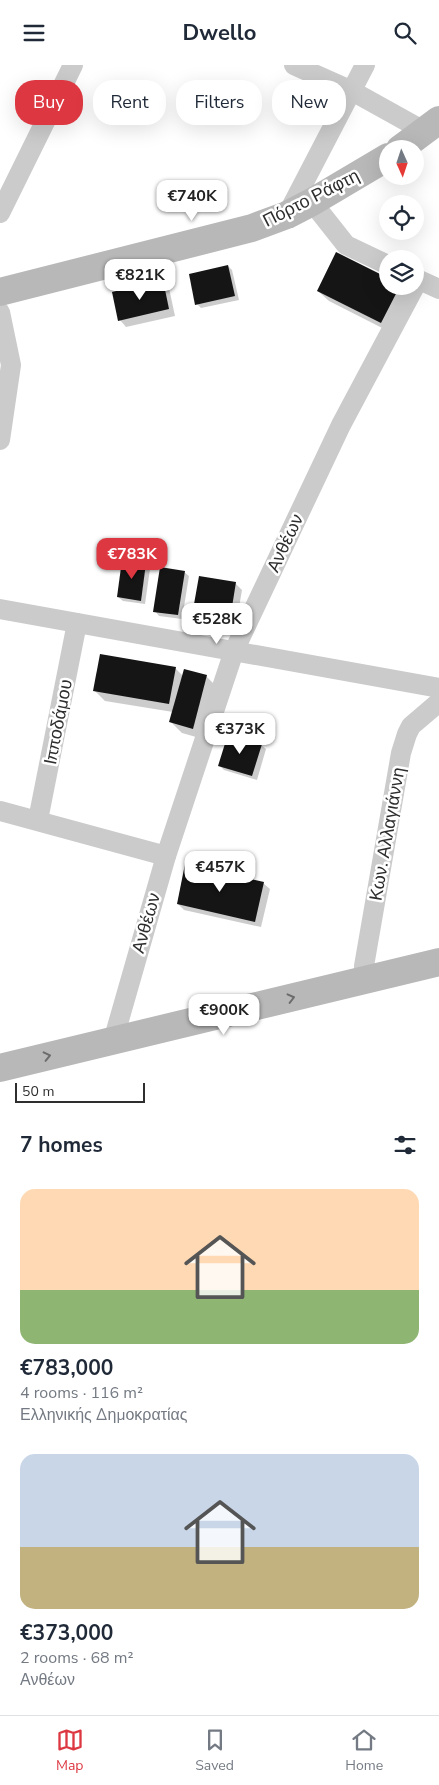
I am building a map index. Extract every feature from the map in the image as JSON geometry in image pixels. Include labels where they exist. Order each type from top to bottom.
[{"type":"main road","points":[[413,140],[432,126]]},
{"type":"main road","name":"Πόρτο Ράφτη","points":[[0,292],[252,228],[287,215],[379,162]]},
{"type":"main road","points":[[0,1068],[439,962]]},
{"type":"street","points":[[0,213],[73,65]]},
{"type":"street","points":[[294,65],[432,126]]},
{"type":"street","points":[[287,215],[365,65]]},
{"type":"street","points":[[312,202],[346,245],[379,261]]},
{"type":"street","points":[[424,284],[439,289]]},
{"type":"street","name":"Ανθέων","points":[[112,1041],[166,856],[234,651],[341,425],[409,295]]},
{"type":"street","points":[[0,312],[11,365],[0,440]]},
{"type":"street","points":[[0,609],[439,688]]},
{"type":"street","name":"Ιπποδάμου","points":[[38,820],[77,623]]},
{"type":"street","name":"Κων. Αλλαγιάννη","points":[[364,980],[364,965],[401,753],[407,734],[412,726],[439,702]]},
{"type":"street","points":[[0,811],[166,856]]},
{"type":"building","points":[[336,252],[379,274],[379,295],[395,295],[381,323],[317,291]]},
{"type":"building","points":[[228,265],[235,296],[195,305],[189,274]]},
{"type":"building","points":[[163,280],[169,309],[118,321],[112,292]]},
{"type":"building","points":[[122,560],[146,563],[141,601],[117,597]]},
{"type":"building","points":[[160,567],[185,571],[178,615],[153,612]]},
{"type":"building","points":[[199,576],[236,582],[232,607],[224,605],[220,626],[191,621]]},
{"type":"building","points":[[100,654],[176,667],[169,704],[93,691]]},
{"type":"building","points":[[184,669],[207,675],[193,729],[169,722]]},
{"type":"building","points":[[228,734],[262,744],[252,776],[218,766]]},
{"type":"building","points":[[185,864],[264,882],[255,922],[177,904]]}]
